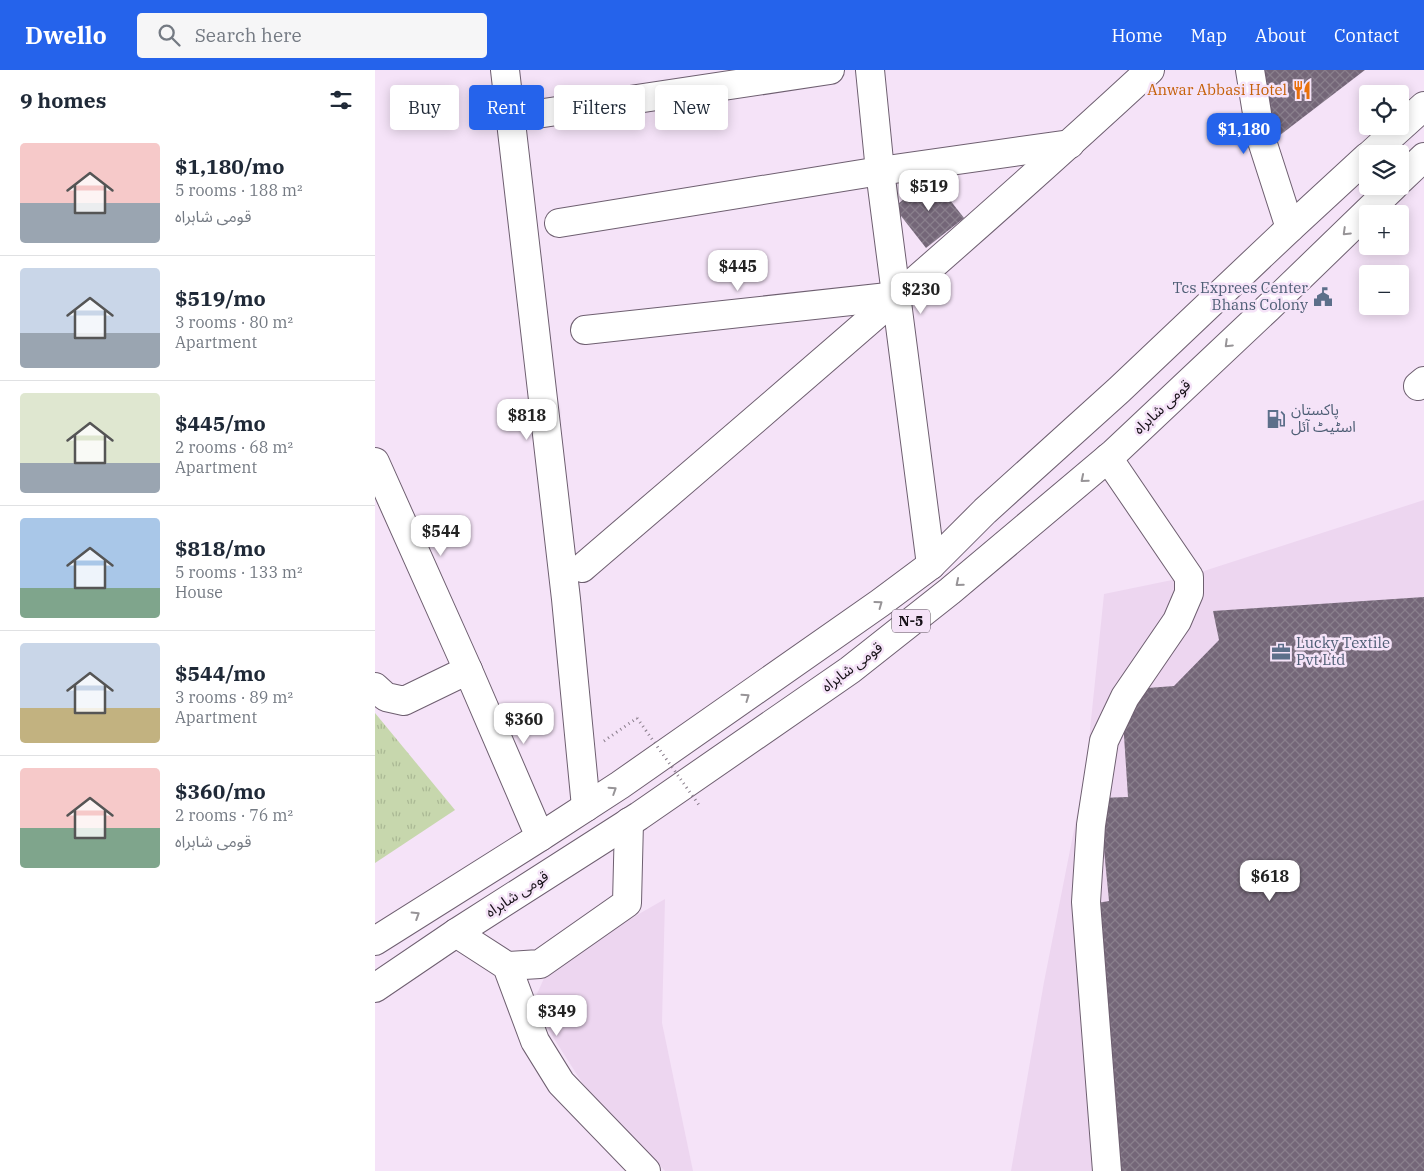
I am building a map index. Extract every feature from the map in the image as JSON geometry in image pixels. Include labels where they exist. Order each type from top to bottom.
[{"type":"main road","points":[[505,70],[566,599],[586,807]]},
{"type":"main road","points":[[544,113],[830,70]]},
{"type":"main road","points":[[870,70],[880,171],[931,565]]},
{"type":"main road","points":[[583,568],[897,296],[1070,144],[1150,70]]},
{"type":"main road","points":[[1250,70],[1261,138],[1290,228]]},
{"type":"main road","points":[[1381,145],[1424,106]]},
{"type":"main road","points":[[559,223],[880,171],[1070,144]]},
{"type":"main road","points":[[1409,171],[1424,157]]},
{"type":"main road","name":"N-5","points":[[375,941],[620,786],[931,565],[985,510],[1119,390],[1359,164]]},
{"type":"main road","name":"قومی شاہراہ","points":[[375,988],[456,933],[629,822],[849,670],[950,591],[1108,458],[1268,308],[1385,195]]},
{"type":"main road","points":[[585,330],[897,296]]},
{"type":"main road","points":[[1107,1171],[1086,902],[1091,825],[1104,740],[1125,697],[1177,621],[1189,593],[1189,577],[1108,458]]},
{"type":"main road","points":[[375,462],[468,670],[540,838]]},
{"type":"main road","points":[[375,687],[386,697],[404,701],[468,670]]},
{"type":"main road","points":[[456,933],[507,966],[540,964],[627,903],[629,822]]},
{"type":"main road","points":[[507,966],[535,1041],[561,1083],[646,1171]]},
{"type":"path","points":[[601,744],[637,718],[699,805]]},
{"type":"shaded area","points":[[1424,500],[1424,1171],[1011,1171],[1044,982],[1086,769],[1104,594],[1177,579]]},
{"type":"shaded area","points":[[665,899],[662,1023],[693,1171],[665,1171],[583,1084],[539,1015],[536,996],[546,974],[564,957]]},
{"type":"green space","points":[[375,713],[455,810],[375,863]]},
{"type":"building","name":"Anwar Abbasi Hotel","points":[[1262,70],[1365,70],[1271,142]]},
{"type":"building","points":[[932,177],[964,218],[926,248],[894,207]]},
{"type":"building","points":[[1424,597],[1424,1171],[1109,1171],[1085,905],[1109,901],[1099,798],[1128,797],[1121,690],[1174,686],[1219,640],[1213,611]]},
{"type":"place","name":"Anwar Abbasi Hotel","points":[[1302,90]]},
{"type":"place","name":"Tcs Exprees Center Bhans Colony","points":[[1323,297]]},
{"type":"place","name":"پاکستان اسٹیٹ آئل","points":[[1276,419]]},
{"type":"place","name":"Lucky Textile Pvt Ltd","points":[[1281,652]]}]
